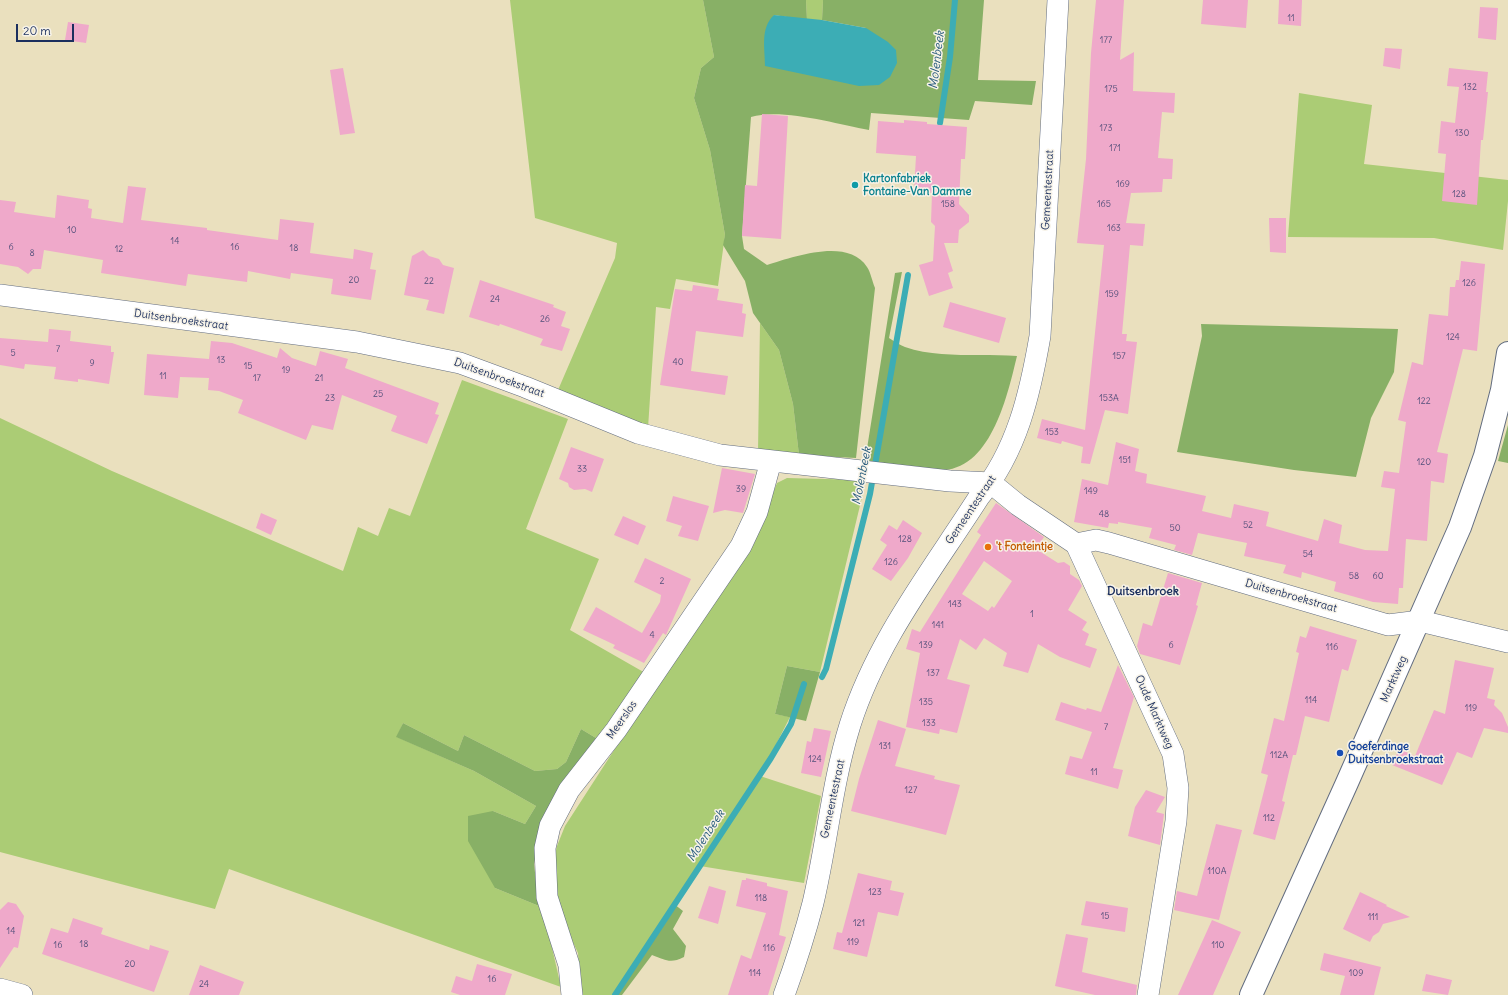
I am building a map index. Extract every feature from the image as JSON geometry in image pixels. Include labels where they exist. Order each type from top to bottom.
[{"type":"street","name":"Gemeentestraat","points":[[784,995],[810,916],[839,769],[850,726],[862,691],[881,650],[903,611],[978,498],[991,483],[1006,456],[1022,416],[1033,376],[1040,336],[1058,0]]},
{"type":"street","name":"Duitsenbroekstraat","points":[[0,295],[357,342],[411,352],[460,363],[525,387],[638,433],[720,455],[950,482],[991,483]]},
{"type":"street","name":"Marktweg","points":[[1251,995],[1420,621],[1440,568],[1460,527],[1486,456],[1502,390],[1508,353]]},
{"type":"street","name":"Meerslos","points":[[572,995],[569,965],[547,897],[545,848],[550,826],[569,790],[616,730],[741,546],[758,512],[771,461]]},
{"type":"street","points":[[991,483],[1018,505],[1076,544]]},
{"type":"street","name":"Duitsenbroekstraat","points":[[1076,544],[1096,540],[1109,543],[1388,625],[1420,621],[1508,642]]},
{"type":"street","name":"Oude Marktweg","points":[[1076,544],[1173,754],[1174,760],[1178,788],[1176,821],[1148,995]]},
{"type":"street","points":[[0,990],[22,995]]},
{"type":"green space","points":[[510,0],[703,0],[714,57],[701,68],[694,98],[710,150],[725,235],[718,286],[676,279],[670,309],[656,307],[648,428],[558,390],[615,258],[617,243],[535,218]]},
{"type":"green space","points":[[703,0],[806,0],[807,20],[774,15],[765,65],[814,75],[866,28],[822,20],[823,0],[984,0],[978,80],[1036,81],[1032,105],[975,101],[969,120],[871,113],[869,130],[809,118],[778,114],[751,117],[742,236],[744,249],[767,265],[805,254],[834,251],[847,253],[858,258],[867,267],[875,288],[856,458],[799,455],[793,404],[779,350],[753,313],[745,281],[723,245],[725,235],[710,150],[694,98],[701,68],[714,57]]},
{"type":"green space","points":[[806,0],[823,0],[822,20],[807,20]]},
{"type":"green space","points":[[1299,93],[1372,105],[1364,164],[1508,180],[1508,201],[1503,250],[1434,238],[1288,237]]},
{"type":"green space","points":[[902,272],[889,338],[905,347],[932,353],[1017,356],[1009,389],[995,426],[986,442],[974,456],[961,466],[941,470],[865,461],[895,273]]},
{"type":"green space","points":[[760,323],[779,350],[793,404],[799,455],[758,451]]},
{"type":"green space","points":[[1201,324],[1398,329],[1394,372],[1371,418],[1356,477],[1294,470],[1177,452],[1202,336]]},
{"type":"green space","points":[[462,380],[568,419],[526,529],[599,559],[570,630],[647,674],[601,741],[581,729],[566,762],[557,769],[535,771],[464,735],[458,751],[403,723],[397,737],[474,771],[536,806],[525,824],[493,811],[495,888],[539,906],[550,939],[561,987],[229,869],[215,909],[0,852],[0,418],[112,471],[343,571],[358,527],[378,536],[389,508],[410,516]]},
{"type":"green space","points":[[1508,425],[1508,463],[1498,461]]},
{"type":"green space","points":[[787,478],[864,480],[863,493],[820,672],[787,666],[775,714],[790,717],[760,776],[821,796],[804,883],[700,866],[613,995],[581,995],[578,953],[559,913],[550,875],[557,846],[565,826],[761,523],[777,483]]},
{"type":"green space","points":[[787,666],[820,672],[806,721],[775,714]]},
{"type":"green space","points":[[403,723],[458,751],[464,735],[535,771],[557,769],[566,762],[581,729],[601,741],[537,849],[534,864],[539,906],[495,888],[468,841],[468,816],[493,811],[525,824],[536,806],[474,771],[396,737]]},
{"type":"green space","points":[[674,904],[683,911],[673,929],[686,946],[684,957],[671,961],[652,955],[622,995],[613,995]]},
{"type":"water","points":[[774,15],[822,20],[866,28],[888,42],[896,50],[897,63],[890,77],[879,85],[859,86],[765,66],[765,32]]},
{"type":"building","points":[[1096,0],[1124,0],[1120,60],[1134,52],[1133,91],[1175,93],[1174,113],[1162,112],[1158,158],[1173,159],[1172,179],[1163,179],[1162,192],[1131,193],[1126,223],[1145,224],[1143,246],[1130,245],[1122,334],[1127,334],[1126,341],[1137,342],[1128,414],[1105,410],[1090,464],[1081,463],[1083,447],[1062,441],[1061,444],[1037,438],[1042,419],[1085,430],[1104,245],[1077,243],[1086,159],[1091,53]]},
{"type":"building","points":[[1203,0],[1248,0],[1246,28],[1201,24]]},
{"type":"building","points":[[1279,0],[1302,0],[1301,26],[1278,24]]},
{"type":"building","points":[[1480,7],[1498,8],[1496,40],[1478,38]]},
{"type":"building","points":[[68,22],[89,25],[86,43],[65,40]]},
{"type":"building","points":[[1385,48],[1402,49],[1400,69],[1383,66]]},
{"type":"building","points":[[343,68],[355,133],[340,135],[330,70]]},
{"type":"building","points":[[1449,68],[1488,72],[1486,92],[1488,92],[1483,140],[1481,140],[1477,205],[1442,201],[1446,154],[1438,153],[1441,121],[1455,123],[1459,87],[1447,86]]},
{"type":"building","points":[[762,114],[788,116],[781,239],[742,236],[745,185],[757,186]]},
{"type":"building","points":[[904,120],[927,122],[927,124],[967,127],[965,159],[961,159],[959,204],[969,215],[969,222],[959,230],[958,243],[944,243],[953,271],[948,273],[953,288],[929,296],[919,265],[933,261],[935,226],[931,222],[932,193],[914,191],[916,156],[876,153],[878,121],[904,123]]},
{"type":"building","points":[[128,186],[146,188],[141,220],[207,228],[207,230],[278,240],[280,219],[314,223],[310,253],[353,259],[354,249],[373,253],[370,269],[376,270],[371,300],[331,294],[333,279],[291,273],[290,279],[248,271],[247,282],[188,274],[186,286],[101,273],[103,260],[44,250],[41,269],[33,269],[28,274],[18,267],[0,264],[0,200],[16,202],[14,212],[55,218],[57,195],[89,200],[88,208],[92,209],[91,218],[123,223]]},
{"type":"building","points":[[1269,218],[1286,218],[1286,253],[1270,252]]},
{"type":"building","points":[[423,250],[429,256],[439,259],[443,265],[454,268],[444,314],[426,310],[429,300],[404,295],[412,256]]},
{"type":"building","points":[[1461,261],[1485,264],[1477,351],[1463,349],[1437,452],[1448,454],[1444,483],[1431,481],[1427,541],[1406,539],[1403,588],[1399,588],[1398,604],[1373,602],[1334,591],[1336,582],[1302,572],[1301,578],[1283,573],[1286,565],[1244,556],[1247,543],[1198,533],[1192,555],[1174,550],[1176,545],[1149,538],[1152,528],[1118,522],[1118,524],[1109,523],[1108,528],[1074,522],[1082,479],[1108,485],[1116,442],[1139,449],[1135,471],[1147,474],[1146,483],[1206,496],[1202,511],[1231,518],[1234,504],[1269,512],[1266,526],[1318,541],[1324,519],[1342,525],[1339,543],[1365,550],[1388,551],[1395,489],[1381,487],[1384,471],[1399,473],[1406,422],[1398,420],[1412,362],[1423,365],[1429,314],[1448,316],[1450,287],[1455,287],[1456,280],[1459,280]]},
{"type":"building","points":[[480,280],[554,305],[553,307],[566,312],[561,326],[570,329],[562,351],[540,345],[543,339],[500,324],[499,326],[469,317]]},
{"type":"building","points":[[693,285],[719,289],[717,300],[743,304],[742,313],[746,314],[743,337],[696,331],[691,371],[728,376],[725,395],[660,385],[675,289],[692,291]]},
{"type":"building","points":[[950,302],[1006,318],[999,343],[943,327]]},
{"type":"building","points":[[49,329],[71,331],[70,341],[111,346],[111,352],[114,352],[109,384],[78,379],[78,382],[54,379],[56,367],[25,364],[24,369],[0,365],[0,338],[48,342]]},
{"type":"building","points":[[211,341],[232,343],[277,358],[280,348],[292,358],[316,366],[320,351],[348,359],[345,368],[439,403],[435,414],[439,415],[427,444],[391,431],[397,416],[342,395],[333,430],[312,425],[306,440],[238,413],[243,400],[219,391],[208,390],[209,378],[180,377],[178,398],[144,395],[147,354],[209,359]]},
{"type":"building","points":[[571,447],[604,459],[592,492],[585,489],[574,490],[569,487],[568,483],[559,479]]},
{"type":"building","points":[[722,468],[755,474],[743,513],[725,510],[713,513]]},
{"type":"building","points":[[673,496],[709,506],[698,541],[678,536],[682,526],[666,521]]},
{"type":"building","points":[[996,503],[1044,537],[1036,549],[1058,563],[1064,562],[1070,566],[1070,574],[1079,580],[1082,586],[1068,610],[1087,622],[1082,630],[1089,634],[1085,645],[1097,649],[1090,668],[1060,657],[1038,644],[1028,673],[1003,666],[1007,653],[984,638],[976,650],[960,639],[947,679],[970,685],[957,733],[940,729],[939,734],[906,727],[920,653],[906,649],[912,629],[920,632],[981,535],[977,532]],"holes":[[[984,561],[1012,581],[994,608],[992,606],[988,611],[962,594]]]},
{"type":"building","points":[[261,513],[277,520],[271,535],[256,528]]},
{"type":"building","points":[[623,516],[646,526],[638,545],[614,535]]},
{"type":"building","points":[[903,520],[922,533],[908,558],[891,581],[872,569],[887,545],[880,540],[889,525],[897,530]]},
{"type":"building","points":[[645,558],[691,579],[666,635],[663,633],[644,663],[613,648],[615,645],[583,630],[596,607],[642,633],[660,602],[661,595],[634,582]]},
{"type":"building","points":[[1168,573],[1202,583],[1196,605],[1198,606],[1180,665],[1140,654],[1137,646],[1143,623],[1152,626]]},
{"type":"building","points":[[1310,626],[1357,640],[1348,671],[1342,669],[1329,722],[1305,716],[1296,755],[1293,755],[1282,801],[1285,802],[1275,840],[1253,834],[1268,775],[1261,773],[1274,718],[1284,721],[1299,653],[1296,652],[1300,636],[1306,638]]},
{"type":"building","points":[[1455,660],[1494,668],[1487,698],[1495,700],[1494,705],[1502,713],[1508,727],[1508,733],[1484,728],[1472,758],[1457,752],[1442,785],[1392,765],[1399,749],[1415,756],[1434,710],[1445,714]]},
{"type":"building","points":[[1118,665],[1134,697],[1113,768],[1123,770],[1118,789],[1065,774],[1070,756],[1082,759],[1092,732],[1055,720],[1061,702],[1086,710],[1087,708],[1101,712]]},
{"type":"building","points":[[878,720],[906,729],[895,766],[935,776],[934,779],[960,785],[946,835],[851,811],[859,779]]},
{"type":"building","points":[[814,728],[831,731],[821,777],[801,773],[807,741],[811,742]]},
{"type":"building","points":[[1146,790],[1165,797],[1156,812],[1164,814],[1160,845],[1128,836],[1135,807]]},
{"type":"building","points":[[1216,824],[1242,830],[1219,920],[1174,910],[1177,891],[1197,896]]},
{"type":"building","points":[[858,873],[892,881],[890,890],[904,893],[898,916],[878,912],[867,957],[833,949],[837,932],[842,933]]},
{"type":"building","points":[[746,878],[767,883],[767,886],[788,891],[779,935],[786,937],[768,995],[728,995],[741,955],[751,959],[766,913],[736,906],[742,880],[746,880]]},
{"type":"building","points":[[709,886],[726,891],[718,924],[698,918]]},
{"type":"building","points":[[1360,892],[1410,917],[1383,924],[1379,932],[1373,936],[1370,942],[1343,929]]},
{"type":"building","points":[[1086,901],[1128,908],[1125,932],[1081,925]]},
{"type":"building","points":[[8,902],[16,904],[24,916],[18,948],[14,947],[0,968],[0,910]]},
{"type":"building","points":[[73,918],[103,928],[101,934],[149,950],[150,945],[169,951],[154,992],[42,954],[51,928],[68,933]]},
{"type":"building","points":[[1212,920],[1241,932],[1213,995],[1178,995]]},
{"type":"building","points":[[1066,934],[1088,938],[1082,972],[1137,985],[1136,995],[1095,995],[1055,986]]},
{"type":"building","points":[[1324,953],[1381,967],[1374,995],[1340,995],[1345,976],[1320,970]]},
{"type":"building","points":[[477,964],[512,974],[505,995],[460,995],[451,992],[456,976],[472,981]]},
{"type":"building","points":[[200,965],[244,982],[239,995],[189,995]]},
{"type":"building","points":[[1426,974],[1452,980],[1448,995],[1422,991]]},
{"type":"waterway","name":"Molenbeek","points":[[940,123],[950,57],[955,0]]},
{"type":"waterway","name":"Molenbeek","points":[[822,677],[826,669],[870,494],[908,275]]},
{"type":"waterway","name":"Molenbeek","points":[[615,995],[771,758],[791,724],[804,684]]},
{"type":"place","name":"Kartonfabriek Fontaine-Van Damme","points":[[855,185]]},
{"type":"place","name":"'t Fonteintje","points":[[988,547]]},
{"type":"place","name":"Goeferdinge Duitsenbroekstraat","points":[[1340,753]]},
{"type":"district","name":"Duitsenbroek","points":[[1143,592]]}]
